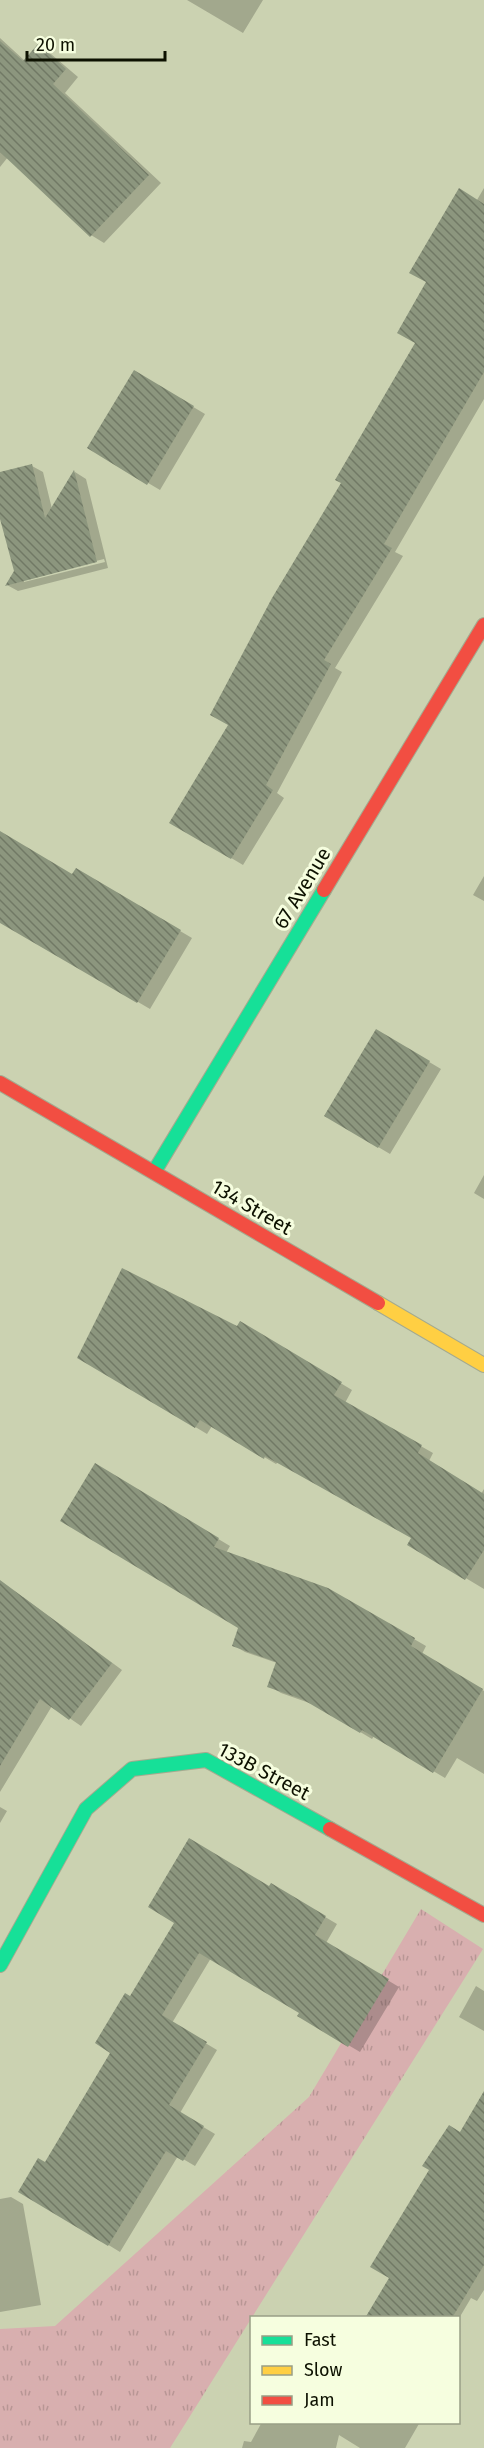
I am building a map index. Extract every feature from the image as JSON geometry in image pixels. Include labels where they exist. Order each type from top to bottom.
[{"type":"street","name":"67 Avenue","points":[[154,1172],[484,625]]},
{"type":"street","name":"134 Street","points":[[0,1083],[484,1365]]},
{"type":"street","name":"133B Street","points":[[0,1965],[86,1809],[132,1769],[206,1760],[484,1915]]},
{"type":"green space","points":[[421,1909],[483,1949],[253,2316],[250,2316],[250,2320],[170,2448],[0,2448],[0,2329],[55,2326],[309,2097]]},
{"type":"building","points":[[0,41],[23,61],[38,44],[66,69],[53,84],[149,175],[90,237],[0,152]]},
{"type":"building","points":[[459,188],[484,204],[484,372],[384,544],[392,548],[324,660],[331,664],[266,785],[273,790],[231,859],[169,823],[228,725],[210,715],[272,598],[341,483],[335,480],[415,343],[397,333],[426,282],[409,273]]},
{"type":"building","points":[[134,370],[194,406],[147,485],[87,448]]},
{"type":"building","points":[[32,464],[45,518],[74,470],[97,562],[5,586],[14,571],[0,519],[0,472]]},
{"type":"building","points":[[0,831],[72,874],[76,868],[181,930],[137,1003],[0,923]]},
{"type":"building","points":[[376,1029],[430,1061],[378,1148],[324,1116]]},
{"type":"building","points":[[122,1268],[237,1326],[240,1321],[342,1382],[334,1395],[422,1445],[418,1453],[484,1494],[484,1550],[465,1580],[407,1545],[411,1538],[265,1456],[264,1459],[200,1420],[195,1428],[77,1358]]},
{"type":"building","points":[[95,1463],[219,1538],[214,1547],[328,1588],[415,1638],[411,1646],[483,1689],[433,1773],[362,1730],[360,1733],[302,1699],[267,1687],[276,1662],[232,1646],[238,1628],[60,1521]]},
{"type":"building","points":[[0,1580],[112,1663],[69,1720],[40,1699],[0,1766]]},
{"type":"building","points":[[189,1838],[269,1886],[271,1883],[326,1916],[315,1935],[389,1979],[348,2047],[297,2016],[299,2013],[199,1953],[162,2015],[207,2042],[169,2105],[204,2126],[183,2161],[166,2151],[108,2246],[18,2192],[38,2158],[45,2162],[110,2053],[95,2043],[125,1993],[130,1996],[174,1923],[148,1907]]},
{"type":"building","points":[[484,2091],[484,2265],[453,2316],[366,2316],[389,2278],[370,2267],[429,2170],[422,2166],[449,2125],[460,2132]]},
{"type":"traffic: fast","points":[[154,1172],[324,890]]},
{"type":"traffic: fast","points":[[0,1965],[86,1809],[132,1769],[206,1760],[330,1829]]},
{"type":"traffic: slow","points":[[378,1303],[484,1365]]},
{"type":"traffic: jam","points":[[324,890],[484,625]]},
{"type":"traffic: jam","points":[[0,1083],[378,1303]]},
{"type":"traffic: jam","points":[[330,1829],[484,1915]]}]
